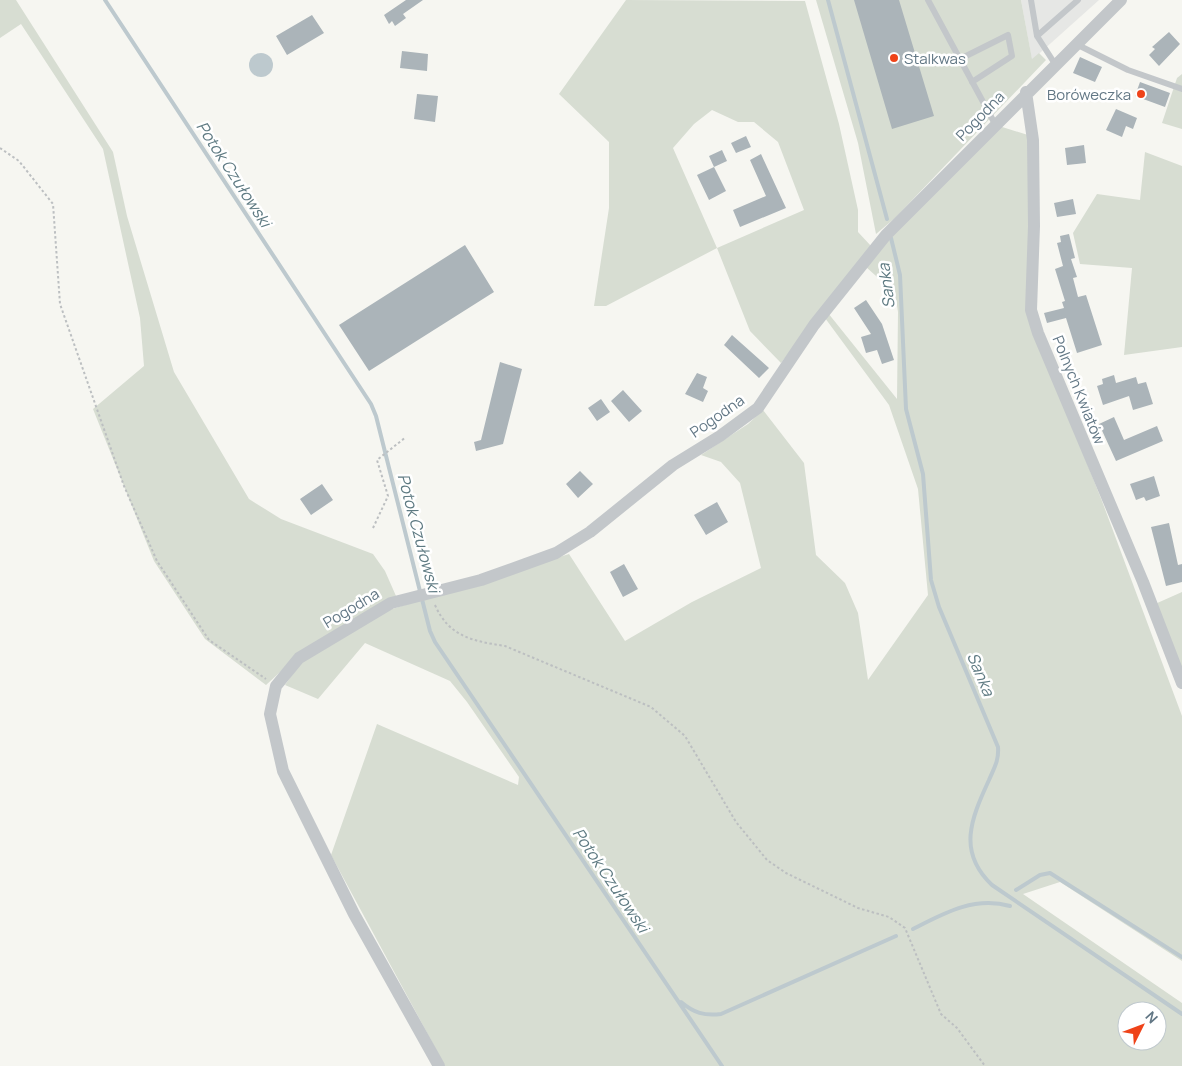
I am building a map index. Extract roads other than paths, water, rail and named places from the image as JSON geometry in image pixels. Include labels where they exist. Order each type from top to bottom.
[{"type":"street","name":"Pogodna","points":[[439,1066],[354,914],[282,771],[270,714],[276,686],[299,658],[391,603],[481,580],[556,554],[590,532],[673,465],[720,436],[758,408],[814,325],[886,235],[1026,92],[1121,0]]},
{"type":"street","name":"Polnych Kwiatów","points":[[1026,92],[1033,140],[1034,226],[1031,310],[1038,333],[1143,582],[1182,683]]},
{"type":"lane","points":[[928,0],[995,124]]},
{"type":"lane","points":[[1031,0],[1037,36],[1056,64]]},
{"type":"lane","points":[[1037,36],[1078,0]]},
{"type":"lane","points":[[960,59],[1008,35],[1012,56],[972,82]]},
{"type":"lane","points":[[1076,44],[1128,70],[1182,89]]},
{"type":"waterway","name":"Potok Czułowski","points":[[105,0],[371,404],[376,416],[430,631],[435,642],[722,1066]]},
{"type":"waterway","name":"Sanka","points":[[828,0],[887,219]]},
{"type":"waterway","name":"Sanka","points":[[891,238],[900,275],[906,409],[923,474],[931,580],[939,607],[998,747],[996,764],[973,822],[971,848],[974,860],[981,873],[992,885],[1182,1014]]},
{"type":"waterway","points":[[1016,890],[1040,875],[1050,873],[1182,957]]},
{"type":"waterway","points":[[913,929],[948,912],[972,905],[997,903],[1010,906]]},
{"type":"waterway","points":[[681,1002],[690,1009],[700,1013],[709,1015],[721,1014],[896,936]]},
{"type":"place","name":"Stalkwas","points":[[894,58]]},
{"type":"place","name":"Boróweczka","points":[[1141,94]]}]
